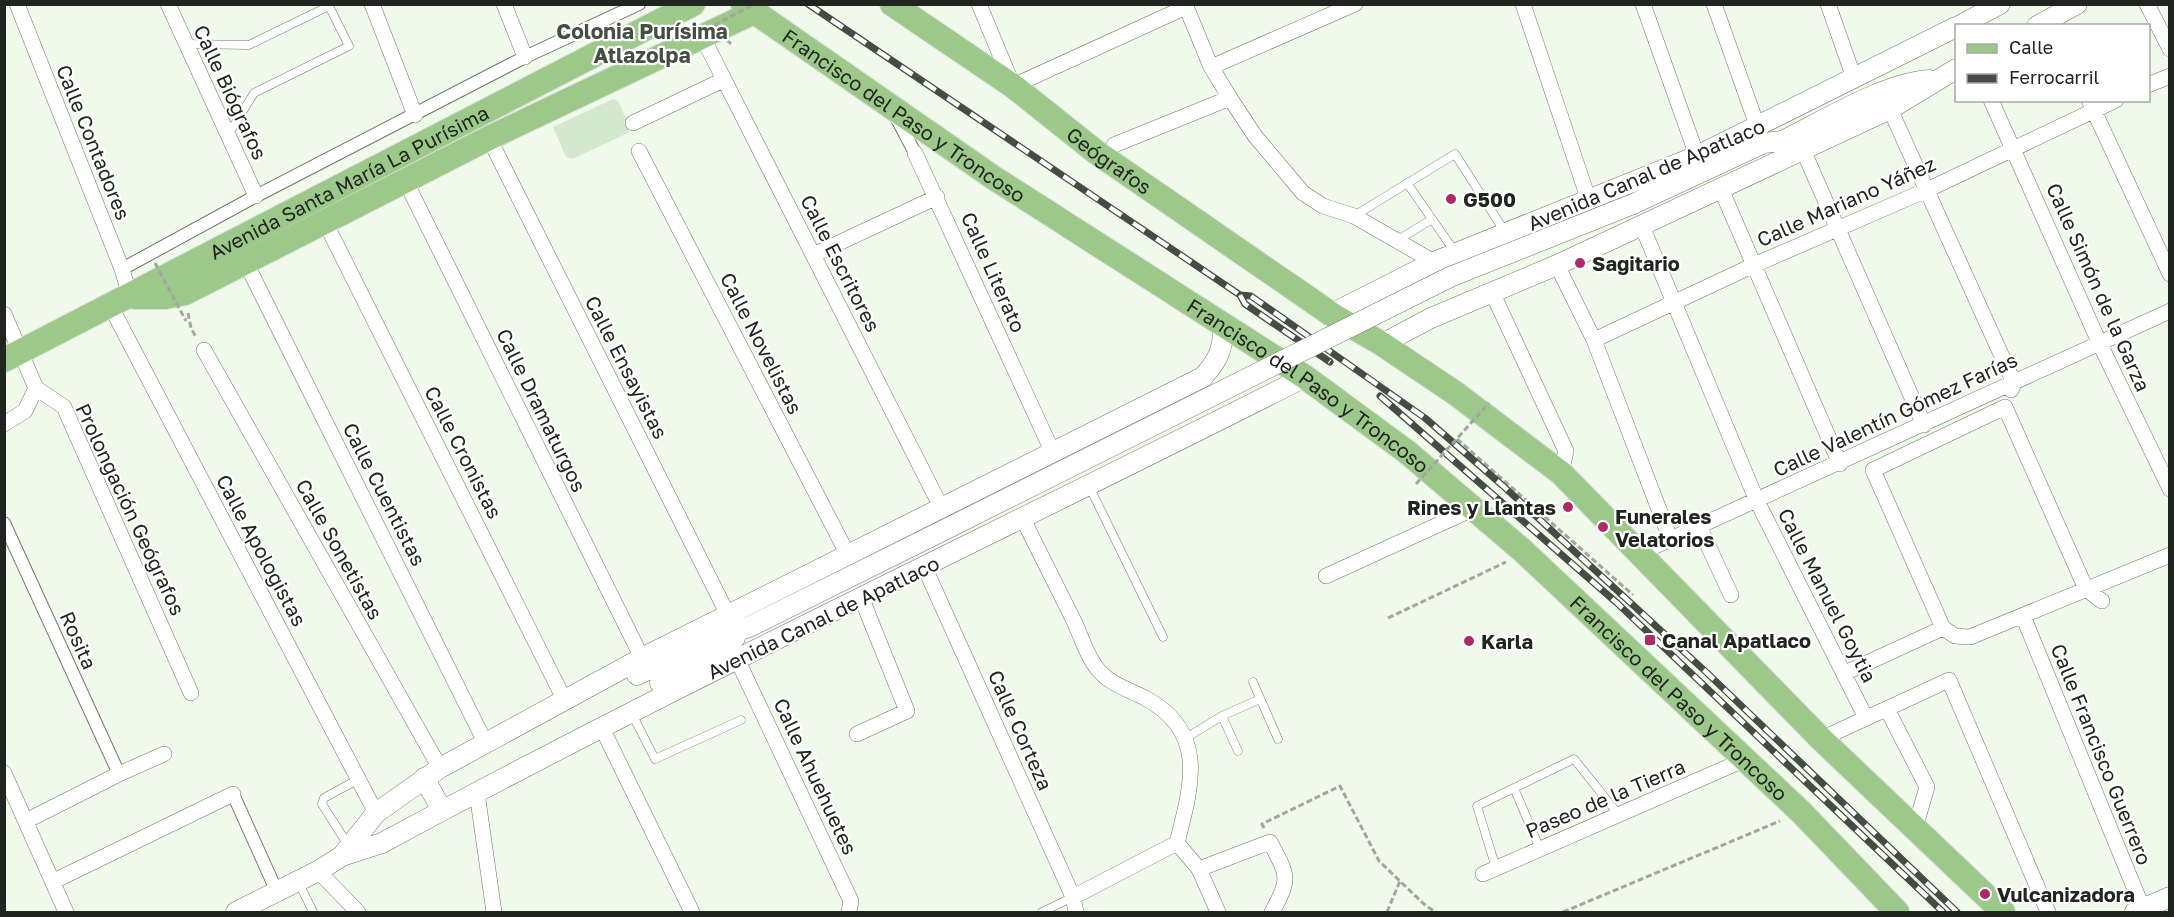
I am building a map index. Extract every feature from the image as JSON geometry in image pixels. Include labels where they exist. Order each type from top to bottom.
[{"type":"main road","name":"Avenida Santa María La Purísima","points":[[12,356],[170,277],[693,4]]},
{"type":"main road","name":"Geógrafos","points":[[892,4],[1013,86],[1096,152],[1331,314]]},
{"type":"main road","points":[[170,277],[246,263],[489,138],[703,38],[750,7]]},
{"type":"main road","name":"Francisco del Paso y Troncoso","points":[[750,7],[893,111],[1305,377],[1407,452],[1522,550],[1801,812],[1897,912]]},
{"type":"main road","points":[[1331,314],[1382,344],[1455,393],[1561,473],[1821,739],[2003,912]]},
{"type":"street","name":"Calle Contadores","points":[[17,4],[122,269],[120,302]]},
{"type":"street","points":[[372,4],[415,115]]},
{"type":"street","points":[[504,4],[525,57]]},
{"type":"street","points":[[122,269],[256,196],[525,57],[639,4]]},
{"type":"street","points":[[979,4],[1013,86],[1186,6],[1211,67],[1230,98],[1255,136],[1302,193],[1323,206],[1354,216],[1398,240],[1427,265],[1412,282],[1410,302],[1416,312],[1431,318]]},
{"type":"street","points":[[1211,67],[1355,4]]},
{"type":"street","points":[[1523,4],[1589,201]]},
{"type":"street","points":[[1643,4],[1697,156]]},
{"type":"street","points":[[1714,4],[1761,136]]},
{"type":"street","points":[[1828,4],[1854,78]]},
{"type":"street","name":"Avenida Canal de Apatlaco","points":[[1961,24],[1979,10],[2000,4]]},
{"type":"street","points":[[2047,23],[2078,4]]},
{"type":"street","points":[[2147,4],[2169,49]]},
{"type":"street","name":"Calle Biógrafos","points":[[172,6],[186,44],[256,196]]},
{"type":"street","name":"Avenida Canal de Apatlaco","points":[[1331,314],[1427,265],[1697,156],[1761,136],[1854,78],[1955,28]]},
{"type":"street","name":"Calle Escritores","points":[[703,38],[941,507]]},
{"type":"street","points":[[602,680],[632,677],[713,639],[749,627],[1450,278],[1633,204],[1879,77],[1908,51]]},
{"type":"street","name":"Avenida Canal de Apatlaco","points":[[1382,344],[1431,318],[1557,265],[1890,110],[1955,70]]},
{"type":"street","points":[[2150,84],[2169,75]]},
{"type":"street","points":[[633,123],[723,80]]},
{"type":"street","points":[[1761,136],[1782,141],[1896,87],[1914,81],[1938,80]]},
{"type":"street","points":[[1114,145],[1230,98]]},
{"type":"street","name":"Calle Simón de la Garza","points":[[1992,102],[2099,342],[2169,489]]},
{"type":"street","name":"Calle Mariano Yáñez","points":[[1594,340],[1754,265],[1927,190],[2014,148],[2091,106],[2108,102]]},
{"type":"street","points":[[2091,106],[2169,274]]},
{"type":"street","points":[[1890,110],[2014,383],[2005,407],[2086,589],[2102,601]]},
{"type":"street","name":"Calle Literato","points":[[893,111],[937,197],[1053,453]]},
{"type":"street","name":"Calle Ensayistas","points":[[489,138],[728,615]]},
{"type":"street","points":[[1803,150],[1924,425]]},
{"type":"street","name":"Calle Novelistas","points":[[639,151],[848,555]]},
{"type":"street","name":"Calle Dramaturgos","points":[[405,180],[642,658]]},
{"type":"street","points":[[1721,189],[1840,464]]},
{"type":"street","points":[[813,255],[937,197]]},
{"type":"street","name":"Calle Cronistas","points":[[325,222],[565,701]]},
{"type":"street","name":"Calle Manuel Goytia","points":[[1642,226],[1757,501],[1866,718]]},
{"type":"street","name":"Calle Cuentistas","points":[[246,263],[486,744]]},
{"type":"street","points":[[1557,265],[1594,340],[1670,538]]},
{"type":"street","points":[[1492,292],[1566,451],[1561,473]]},
{"type":"street","name":"Calle Apologistas","points":[[120,302],[376,813]]},
{"type":"street","name":"Calle Valentín Gómez Farías","points":[[1638,554],[1840,464],[2169,311]]},
{"type":"street","points":[[4,314],[12,356],[36,388],[25,411],[4,424]]},
{"type":"street","name":"Avenida Canal de Apatlaco","points":[[236,912],[269,899],[318,871],[345,851],[376,813],[432,773],[642,658],[1203,377],[1217,362],[1222,348],[1224,325]]},
{"type":"street","name":"Calle Sonetistas","points":[[204,350],[432,773]]},
{"type":"street","name":"Avenida Canal de Apatlaco","points":[[345,851],[382,843],[631,712],[1305,377]]},
{"type":"street","name":"Prolongación Geógrafos","points":[[36,388],[64,407],[191,693]]},
{"type":"street","points":[[1169,395],[1185,400],[1193,409],[1195,433]]},
{"type":"street","name":"Calle Valentín Gómez Farías","points":[[1943,628],[1873,470],[2005,407]]},
{"type":"street","points":[[1326,576],[1475,508]]},
{"type":"street","points":[[1023,519],[1096,667],[1121,689],[1145,698],[1164,711],[1190,751],[1192,782],[1177,843],[1073,897]]},
{"type":"street","name":"Rosita","points":[[4,523],[119,774]]},
{"type":"street","points":[[1699,526],[1731,595]]},
{"type":"street","points":[[1845,673],[1943,628],[1955,636],[1970,637],[2169,555]]},
{"type":"street","name":"Calle Corteza","points":[[924,566],[1073,897],[1076,912]]},
{"type":"street","points":[[857,734],[907,711],[861,597]]},
{"type":"street","name":"Calle Francisco Guerrero","points":[[2023,616],[2139,911]]},
{"type":"street","points":[[692,912],[606,726],[621,705],[720,650],[749,627]]},
{"type":"street","name":"Calle Ahuehuetes","points":[[737,659],[851,901],[849,912]]},
{"type":"street","points":[[1821,739],[1949,680],[2048,912]]},
{"type":"street","points":[[1887,709],[1926,787],[1915,828]]},
{"type":"street","points":[[26,821],[164,754]]},
{"type":"street","name":"Paseo de la Tierra","points":[[1490,871],[1744,760]]},
{"type":"street","points":[[4,773],[66,912]]},
{"type":"street","points":[[432,773],[442,810]]},
{"type":"street","points":[[477,793],[494,912]]},
{"type":"street","points":[[54,882],[233,794],[269,899]]},
{"type":"street","points":[[1199,869],[1270,842],[1286,873],[1285,889],[1272,912]]},
{"type":"street","points":[[1177,843],[1199,869],[1218,912]]},
{"type":"street","points":[[318,871],[358,912]]},
{"type":"street","points":[[2139,911],[2169,897]]},
{"type":"lane","points":[[186,44],[249,45],[329,6],[349,46],[254,93],[228,135]]},
{"type":"lane","points":[[1354,216],[1455,154],[1506,234]]},
{"type":"lane","points":[[1407,183],[1456,253]]},
{"type":"lane","points":[[1398,240],[1432,219]]},
{"type":"lane","points":[[1089,486],[1163,637]]},
{"type":"lane","points":[[1253,682],[1278,739]]},
{"type":"lane","points":[[1184,739],[1222,716],[1260,699]]},
{"type":"lane","points":[[631,712],[655,759],[741,720]]},
{"type":"lane","points":[[1222,716],[1238,751]]},
{"type":"lane","points":[[1490,871],[1477,806],[1574,759],[1619,815]]},
{"type":"lane","points":[[345,851],[322,804],[324,798],[358,779]]},
{"type":"lane","points":[[1514,788],[1540,849]]},
{"type":"lane","points":[[298,881],[313,912]]},
{"type":"lane","points":[[1042,912],[1073,897]]},
{"type":"path","points":[[731,44],[713,26],[750,7]]},
{"type":"path","points":[[170,277],[186,321],[204,350]]},
{"type":"path","points":[[170,277],[191,328]]},
{"type":"path","points":[[1416,484],[1489,403]]},
{"type":"path","points":[[1457,439],[1633,595]]},
{"type":"path","points":[[1388,618],[1506,562],[1522,550]]},
{"type":"path","points":[[1270,842],[1262,824],[1340,786],[1379,861],[1436,912]]},
{"type":"path","points":[[1563,912],[1801,812]]},
{"type":"path","points":[[1387,912],[1400,881]]},
{"type":"green space","points":[[613,99],[618,101],[630,128],[628,133],[572,159],[566,157],[553,127]]},
{"type":"railway","points":[[808,4],[1240,295],[1251,296],[1425,418],[1502,485],[1705,671],[1957,912]]},
{"type":"railway","points":[[1240,295],[1245,304],[1330,362]]},
{"type":"railway","points":[[1380,396],[1617,603],[1943,912]]},
{"type":"place","name":"G500","points":[[1451,199]]},
{"type":"place","name":"Sagitario","points":[[1580,263]]},
{"type":"place","name":"Rines y Llantas","points":[[1568,507]]},
{"type":"place","name":"Funerales Velatorios","points":[[1603,527]]},
{"type":"place","name":"Canal Apatlaco","points":[[1650,640]]},
{"type":"place","name":"Karla","points":[[1469,641]]},
{"type":"place","name":"Vulcanizadora","points":[[1985,894]]},
{"type":"district","name":"Colonia Purísima Atlazolpa","points":[[642,43]]}]
